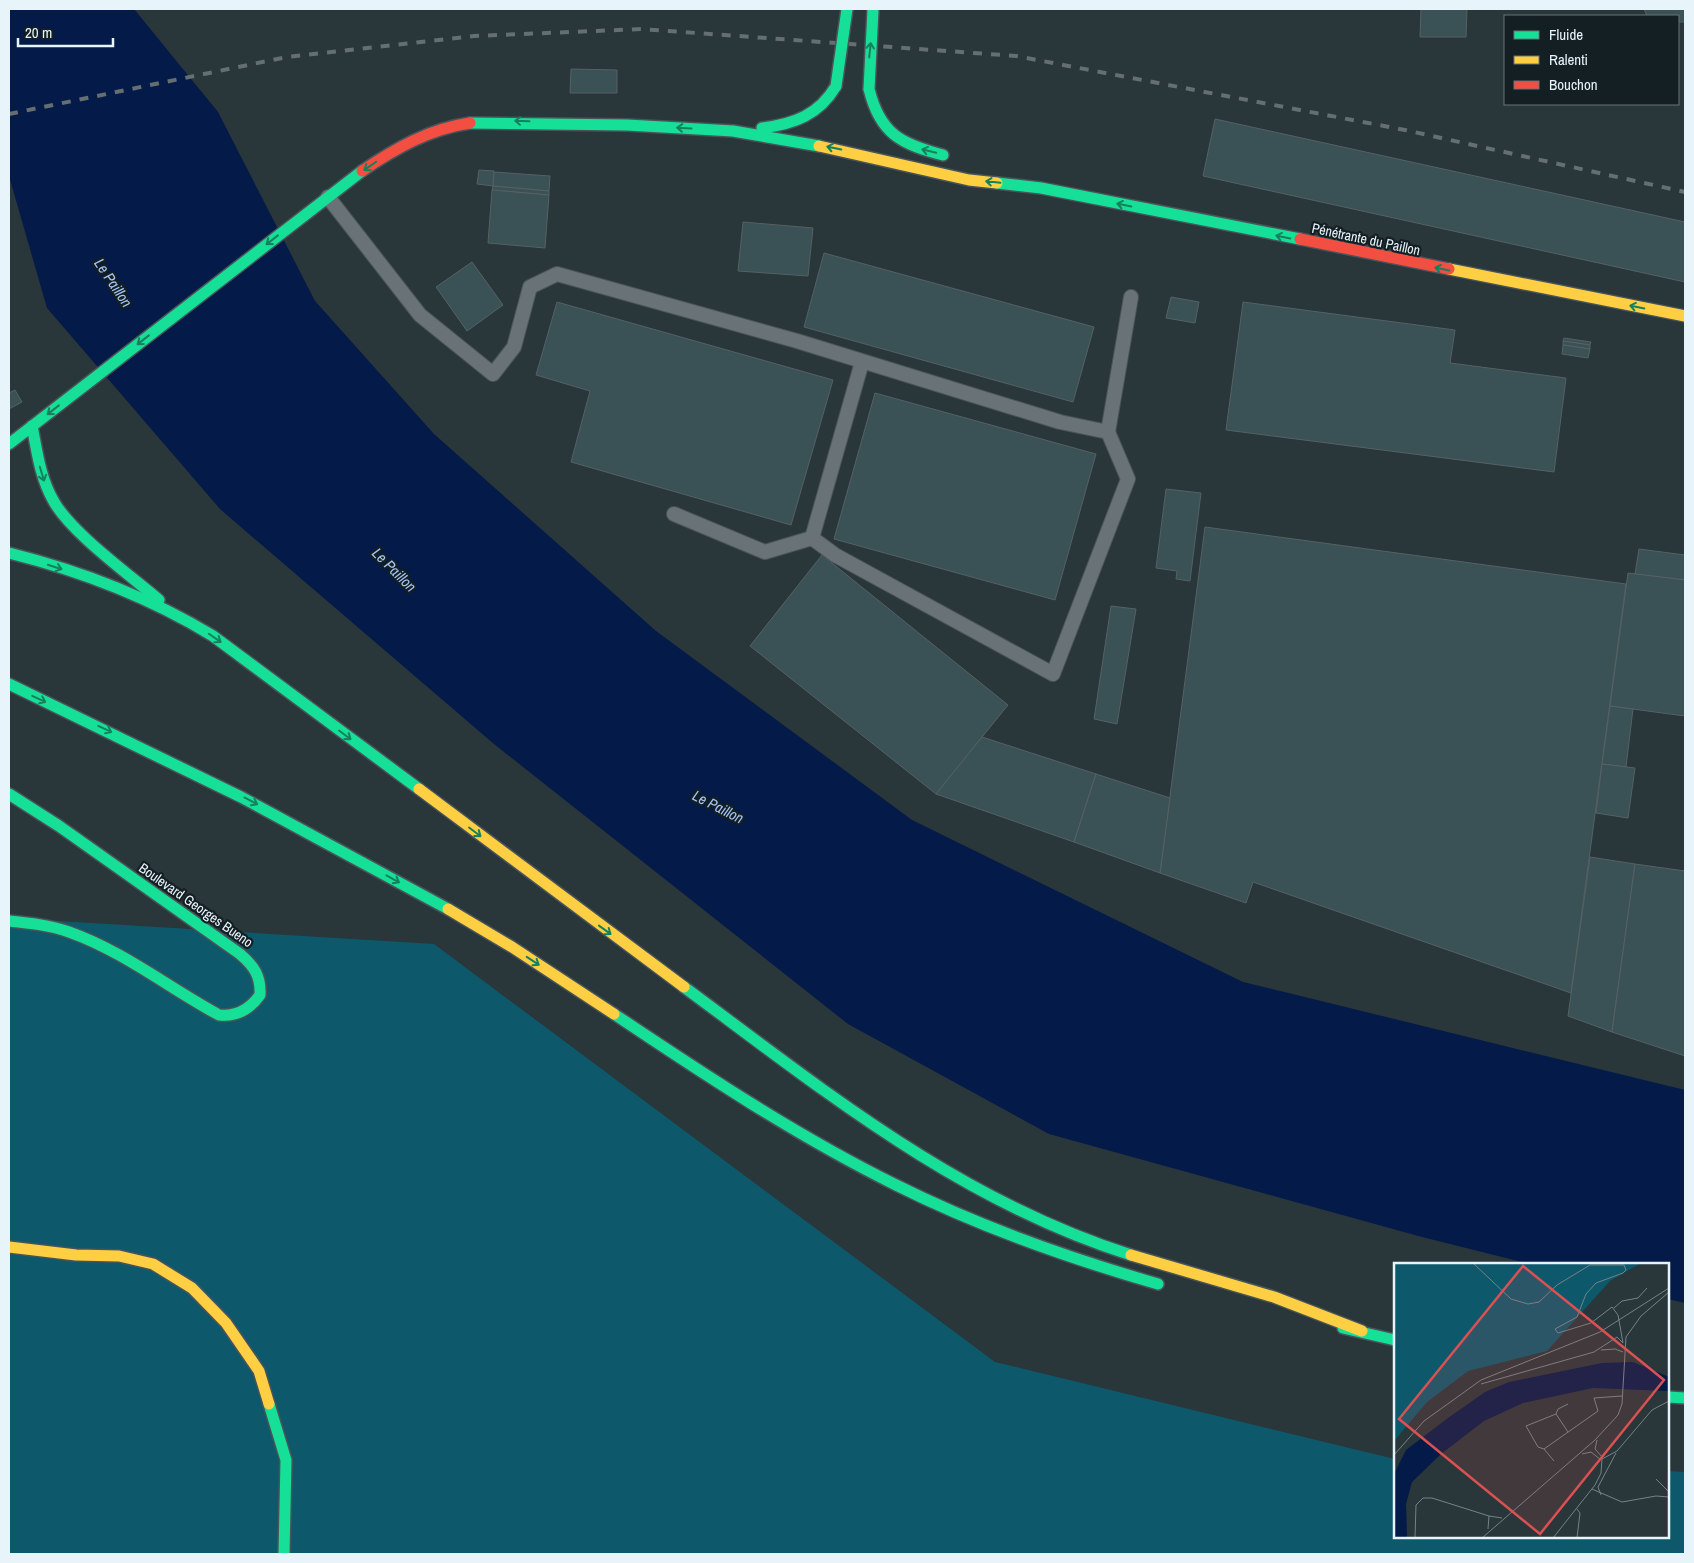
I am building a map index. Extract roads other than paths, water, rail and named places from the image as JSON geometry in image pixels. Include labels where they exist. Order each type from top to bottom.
[{"type":"main road","points":[[733,131],[767,128],[808,118],[825,104],[836,86],[847,9]]},
{"type":"main road","points":[[873,9],[869,89],[871,103],[879,119],[900,142],[911,147],[959,158]]},
{"type":"main road","points":[[9,444],[328,197],[402,145],[427,132],[454,124],[508,121],[733,131],[828,147],[969,180],[1041,188]]},
{"type":"main road","points":[[996,170],[1041,188]]},
{"type":"main road","name":"Pénétrante du Paillon","points":[[1041,188],[1490,279],[1685,316]]},
{"type":"main road","points":[[32,426],[36,454],[46,487],[70,524],[130,572],[174,612]]},
{"type":"main road","points":[[9,553],[105,583],[174,612],[212,636],[839,1102],[895,1142],[957,1180],[1063,1232],[1138,1259],[1275,1297],[1362,1331]]},
{"type":"main road","points":[[9,684],[222,785],[466,919],[774,1118],[869,1172],[986,1227],[1168,1287]]},
{"type":"main road","name":"Boulevard Georges Bueno","points":[[9,794],[59,826],[253,964],[259,974],[260,994],[248,1009],[236,1015],[219,1015],[111,950],[82,936],[63,928],[42,923],[9,921]]},
{"type":"main road","points":[[9,1247],[76,1255],[119,1256],[153,1264],[192,1288],[226,1324],[259,1372],[286,1460],[284,1554]]},
{"type":"main road","points":[[1305,1321],[1362,1331],[1394,1340]]},
{"type":"main road","points":[[1669,1397],[1685,1398]]},
{"type":"lane","points":[[328,197],[420,315],[493,374],[514,347],[530,287],[557,274],[797,341],[1060,422],[1108,432]]},
{"type":"lane","points":[[812,538],[834,554],[1053,674],[1128,479],[1108,432],[1131,297]]},
{"type":"lane","points":[[812,538],[862,362]]},
{"type":"lane","points":[[674,514],[765,552],[812,538]]},
{"type":"water","name":"Le Paillon","points":[[9,9],[134,9],[218,112],[315,301],[434,434],[656,631],[912,820],[1243,982],[1685,1090],[1685,1303],[1669,1299],[1669,1263],[1526,1263],[1422,1237],[1049,1134],[848,1024],[494,744],[220,509],[47,308],[9,176]]},
{"type":"railway","points":[[9,114],[287,57],[474,36],[641,29],[1016,56],[1405,130],[1685,192]]}]
